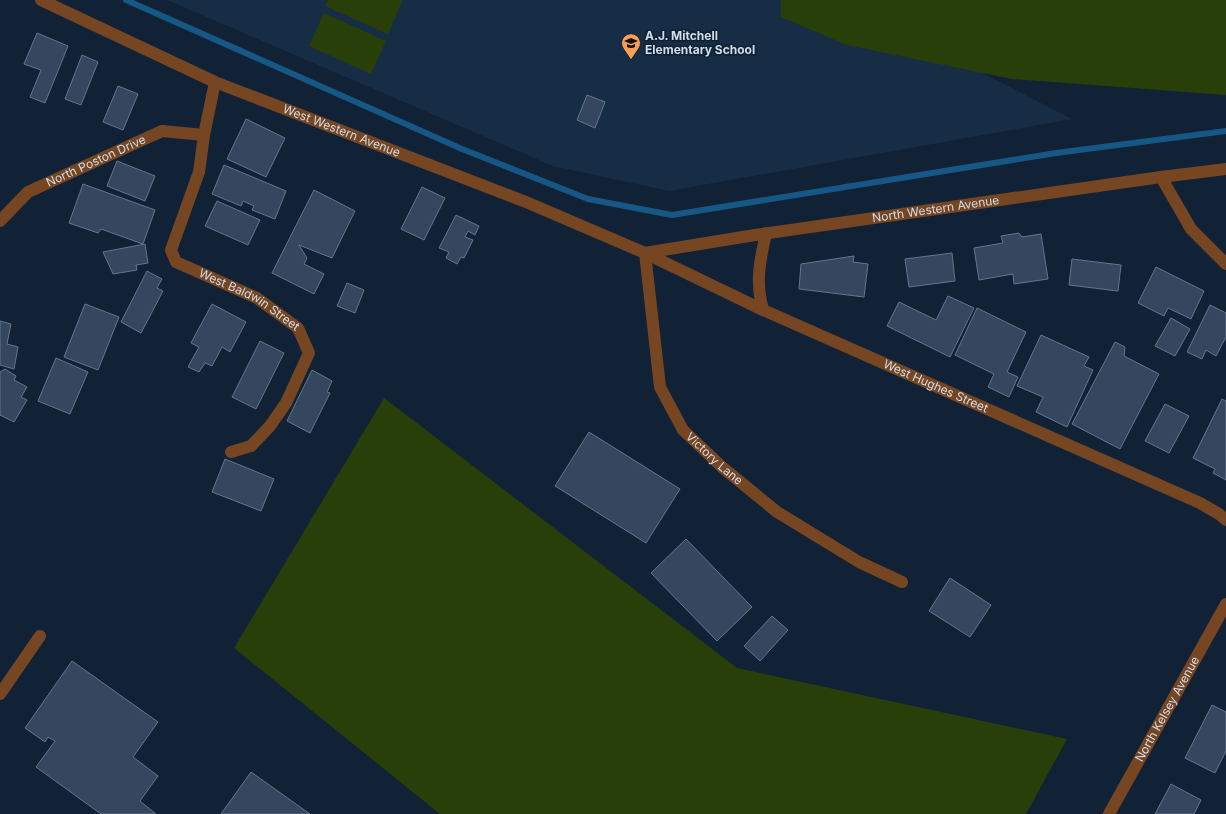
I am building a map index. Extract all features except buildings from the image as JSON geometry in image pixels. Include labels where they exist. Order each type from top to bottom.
[{"type":"street","name":"West Western Avenue","points":[[41,0],[215,82],[526,202],[645,253]]},
{"type":"street","name":"West Baldwin Street","points":[[215,82],[204,135],[200,172],[171,250],[176,262],[257,298],[298,328],[309,353],[286,403],[270,426],[251,446],[231,452]]},
{"type":"street","name":"North Poston Drive","points":[[0,221],[28,192],[162,131],[204,135]]},
{"type":"street","name":"North Western Avenue","points":[[645,253],[766,233],[1226,169]]},
{"type":"street","points":[[1161,177],[1191,229],[1226,264]]},
{"type":"street","points":[[763,310],[759,295],[758,279],[759,265],[766,233]]},
{"type":"street","name":"West Hughes Street","points":[[645,253],[763,310],[1200,504],[1219,514],[1226,520]]},
{"type":"street","name":"Victory Lane","points":[[645,253],[660,387],[683,430],[722,467],[777,512],[860,562],[902,582]]},
{"type":"street","name":"North Kelsey Avenue","points":[[1109,814],[1226,604]]},
{"type":"street","points":[[0,694],[40,636]]},
{"type":"shaded area","name":"A.J. Mitchell Elementary School","points":[[167,0],[840,0],[1072,119],[669,191],[553,166]]},
{"type":"green space","points":[[328,0],[403,0],[388,34],[325,6]]},
{"type":"green space","points":[[781,0],[1226,0],[1226,95],[1012,79],[847,45],[781,17]]},
{"type":"green space","points":[[324,13],[386,41],[371,74],[309,46]]},
{"type":"green space","points":[[384,398],[737,668],[1067,739],[1026,814],[440,814],[234,648]]},
{"type":"waterway","points":[[126,0],[462,149],[588,199],[672,215],[1056,153],[1226,131]]},
{"type":"place","name":"A.J. Mitchell Elementary School","points":[[631,60]]}]
